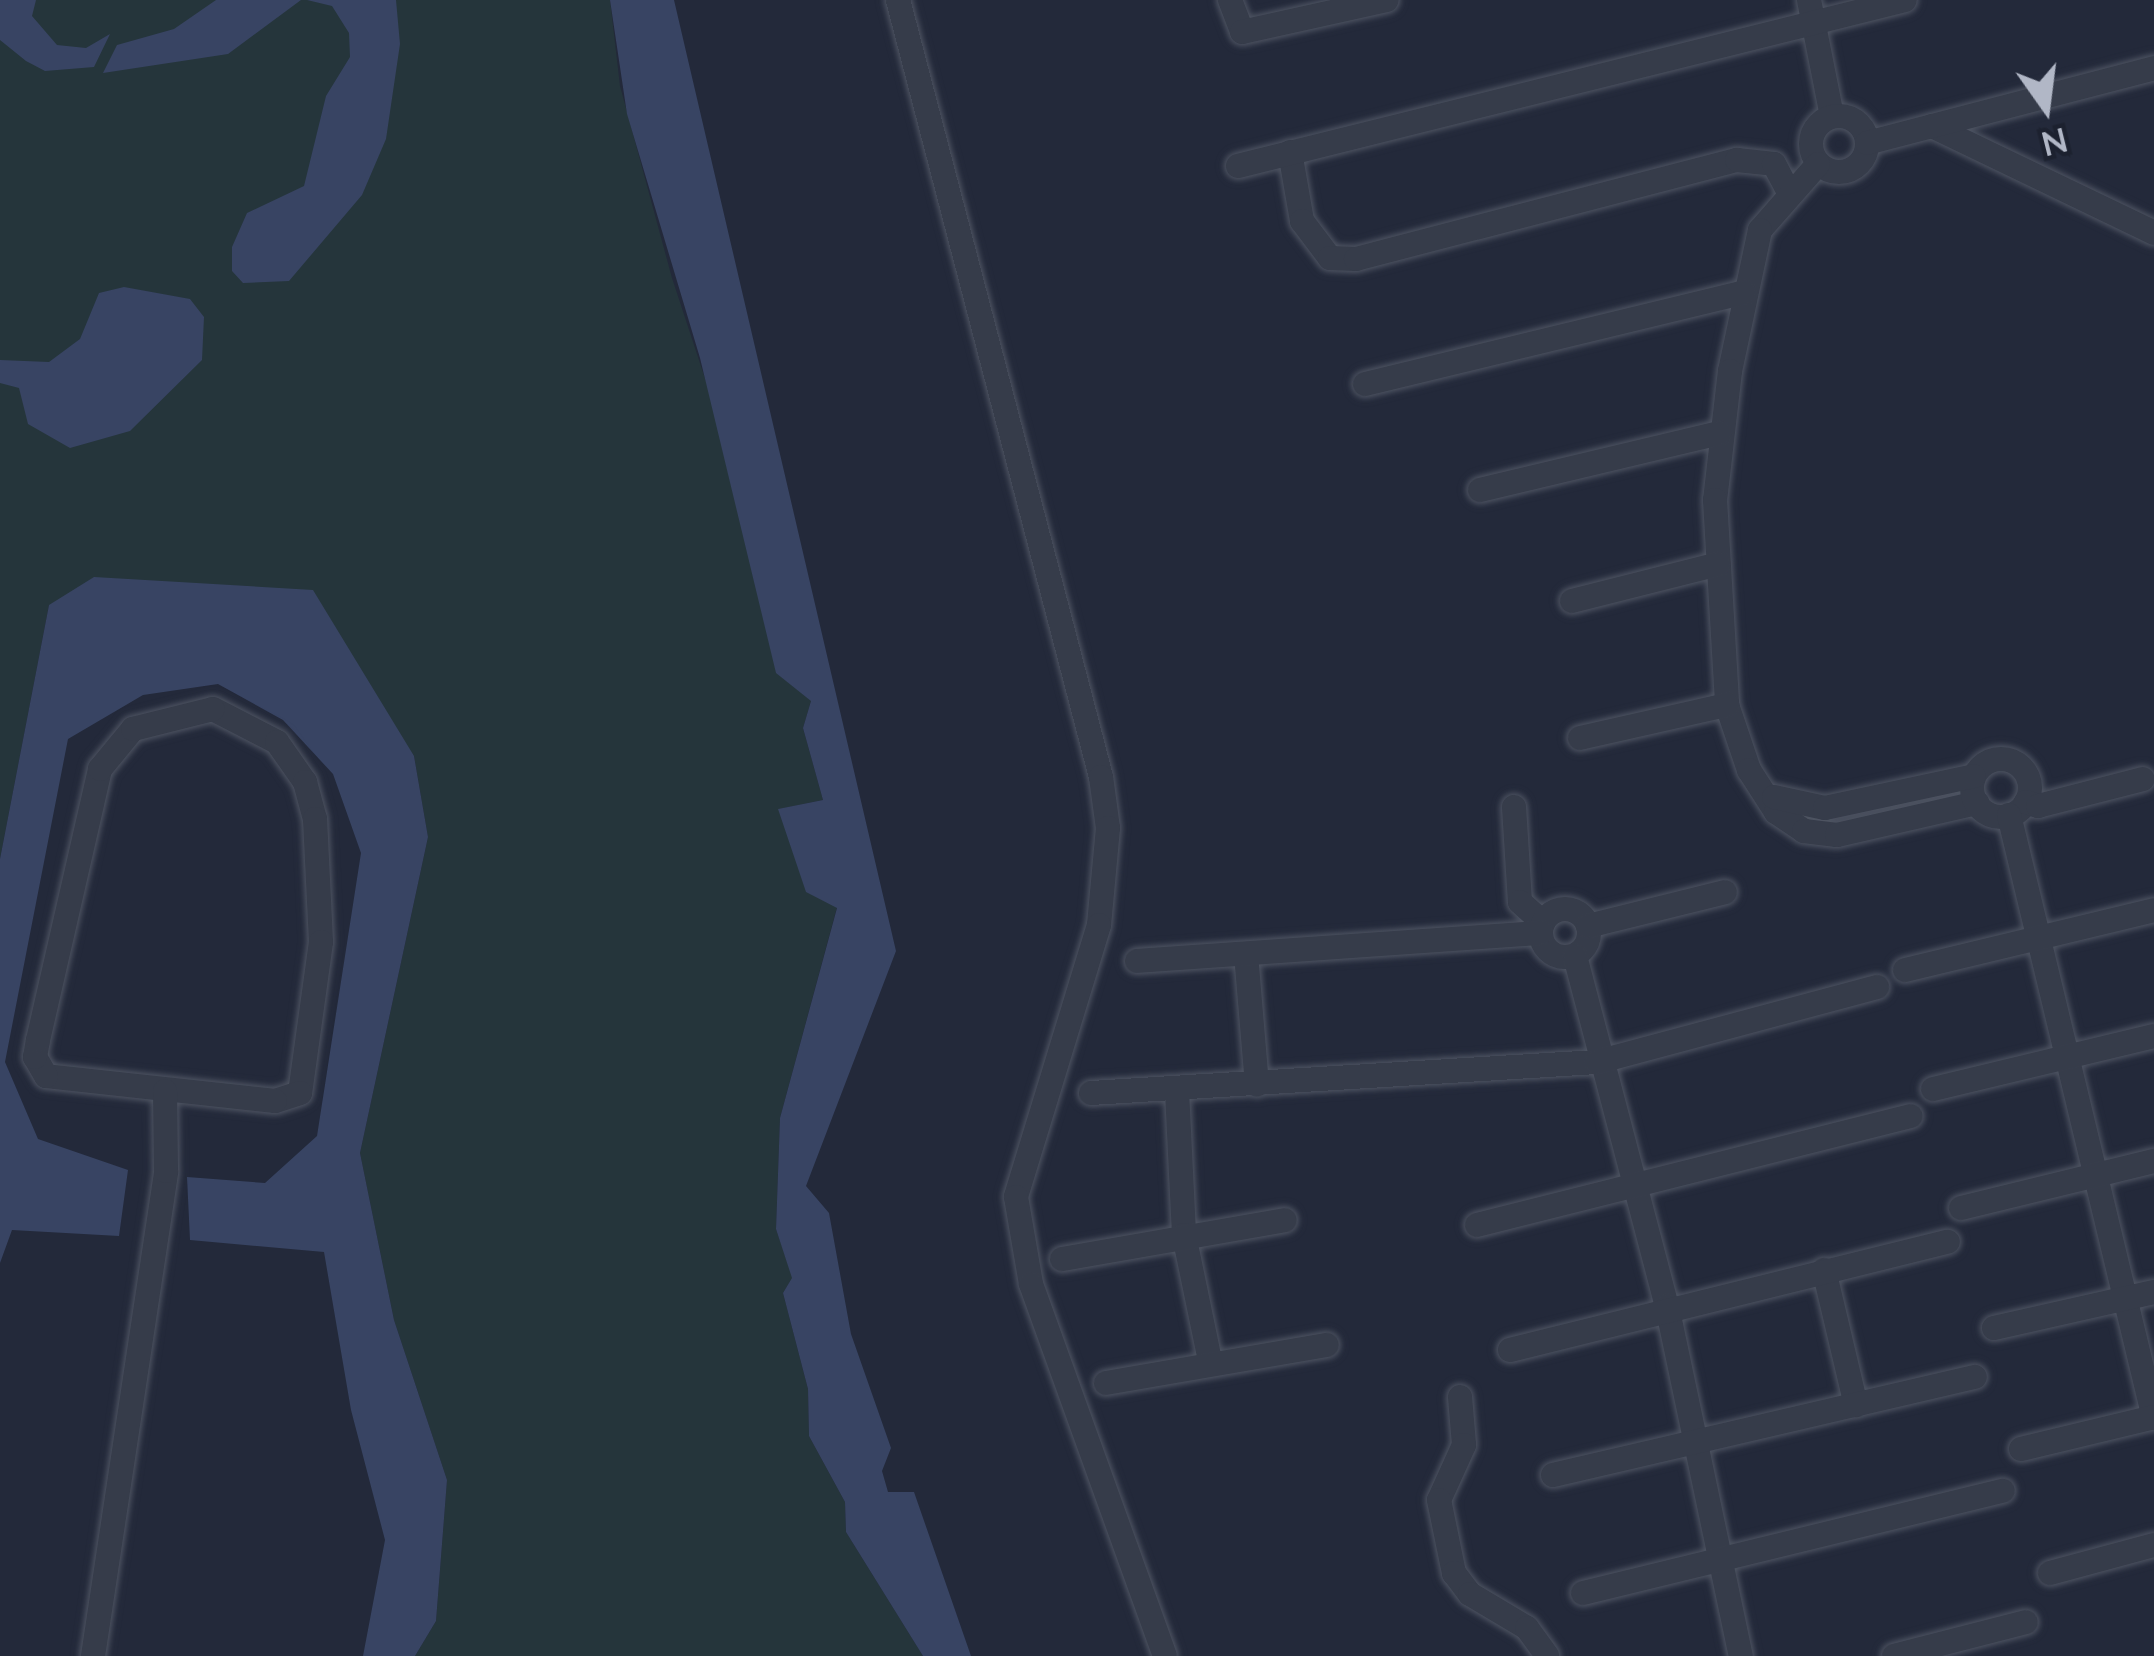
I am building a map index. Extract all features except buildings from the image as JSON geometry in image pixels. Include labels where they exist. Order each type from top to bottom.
[{"type":"street","points":[[898,0],[1101,777],[1108,828],[1099,925],[1016,1197],[1031,1284],[1165,1656]]},
{"type":"street","points":[[1230,0],[1241,32],[1374,1]]},
{"type":"street","points":[[1238,166],[1812,11],[1905,0]]},
{"type":"street","points":[[1812,11],[1832,116]]},
{"type":"street","points":[[1818,164],[1850,170],[1867,143],[2154,68]]},
{"type":"street","points":[[2123,76],[2154,92]]},
{"type":"street","points":[[1832,116],[1860,125],[1867,143]]},
{"type":"street","points":[[1818,164],[1811,136],[1832,116]]},
{"type":"street","points":[[1932,126],[2154,233]]},
{"type":"street","points":[[1289,152],[1302,221],[1330,258],[1356,259],[1737,160],[1774,164],[1790,194]]},
{"type":"street","points":[[1818,164],[1760,230],[1719,433],[1718,564],[1727,705],[1749,770],[1804,831],[1837,835],[1977,803],[2038,806],[2143,779]]},
{"type":"street","points":[[1365,384],[1744,292]]},
{"type":"street","points":[[1480,490],[1719,433]]},
{"type":"street","points":[[1572,601],[1718,564]]},
{"type":"street","points":[[1580,738],[1727,705]]},
{"type":"street","points":[[213,710],[277,742],[305,782],[315,819],[321,942],[304,1079],[285,1102],[165,1090],[46,1076],[35,1057],[100,769],[133,729],[213,710]]},
{"type":"street","points":[[1766,793],[1793,807],[1826,808],[1974,776],[1996,759],[2014,763],[2027,776],[2017,808],[2038,940],[2154,1418],[2021,1449]]},
{"type":"street","points":[[1974,776],[1977,803]]},
{"type":"street","points":[[1514,807],[1520,902],[1542,928],[1552,954],[1575,956]]},
{"type":"street","points":[[1137,961],[1542,928],[1562,909],[1588,926],[1725,892]]},
{"type":"street","points":[[1905,970],[2154,910]]},
{"type":"street","points":[[1588,926],[1575,956],[1598,1062],[1667,1306],[1741,1644],[1757,1656]]},
{"type":"street","points":[[1246,954],[1257,1085]]},
{"type":"street","points":[[1091,1093],[1598,1062],[1877,987]]},
{"type":"street","points":[[1933,1089],[2154,1036]]},
{"type":"street","points":[[93,1656],[166,1171],[165,1090]]},
{"type":"street","points":[[1177,1091],[1184,1235],[1210,1361]]},
{"type":"street","points":[[1477,1225],[1910,1116]]},
{"type":"street","points":[[1961,1208],[2154,1161]]},
{"type":"street","points":[[1062,1259],[1285,1220]]},
{"type":"street","points":[[1510,1350],[1667,1306],[1948,1242]]},
{"type":"street","points":[[1824,1270],[1856,1405]]},
{"type":"street","points":[[1994,1328],[2154,1292]]},
{"type":"street","points":[[1106,1383],[1210,1361],[1327,1345]]},
{"type":"street","points":[[1553,1475],[1975,1377]]},
{"type":"street","points":[[1460,1397],[1464,1445],[1439,1500],[1454,1573],[1470,1594],[1527,1628],[1547,1656]]},
{"type":"street","points":[[1583,1593],[2003,1491]]},
{"type":"street","points":[[2050,1573],[2154,1545]]},
{"type":"street","points":[[1894,1656],[2026,1622]]},
{"type":"shaded area","points":[[0,0],[610,0],[620,86],[672,278],[811,701],[803,728],[823,800],[779,809],[837,907],[780,1118],[776,1229],[793,1278],[783,1293],[808,1389],[809,1436],[845,1502],[846,1532],[923,1656],[415,1656],[436,1621],[447,1480],[394,1320],[360,1153],[428,837],[414,756],[49,605],[0,859]]},
{"type":"water","points":[[0,0],[36,0],[32,16],[57,45],[86,48],[110,34],[94,67],[45,71],[26,61],[0,40]]},
{"type":"water","points":[[216,0],[301,0],[228,54],[103,73],[117,45],[174,29]]},
{"type":"water","points":[[307,0],[396,0],[400,44],[386,139],[362,195],[289,281],[243,283],[232,271],[232,247],[247,213],[304,186],[326,96],[350,57],[349,33],[332,6]]},
{"type":"water","points":[[610,0],[674,0],[896,951],[806,1186],[829,1213],[851,1334],[891,1448],[882,1471],[888,1492],[914,1492],[971,1656],[923,1656],[846,1532],[845,1502],[809,1436],[808,1389],[783,1293],[792,1278],[776,1229],[780,1118],[837,908],[806,892],[778,809],[823,800],[803,728],[811,701],[776,673],[700,358],[627,114]]},
{"type":"water","points":[[124,287],[190,299],[204,317],[202,360],[130,431],[70,448],[28,424],[19,388],[0,383],[0,360],[49,362],[80,339],[99,293]]},
{"type":"water","points":[[94,577],[313,590],[414,756],[428,837],[360,1153],[394,1320],[447,1480],[436,1621],[415,1656],[363,1656],[385,1540],[351,1410],[324,1252],[190,1240],[187,1177],[265,1183],[317,1136],[361,853],[333,774],[283,720],[218,684],[143,695],[68,739],[5,1062],[38,1139],[128,1170],[119,1236],[12,1230],[0,1263],[0,859],[49,605]]}]
